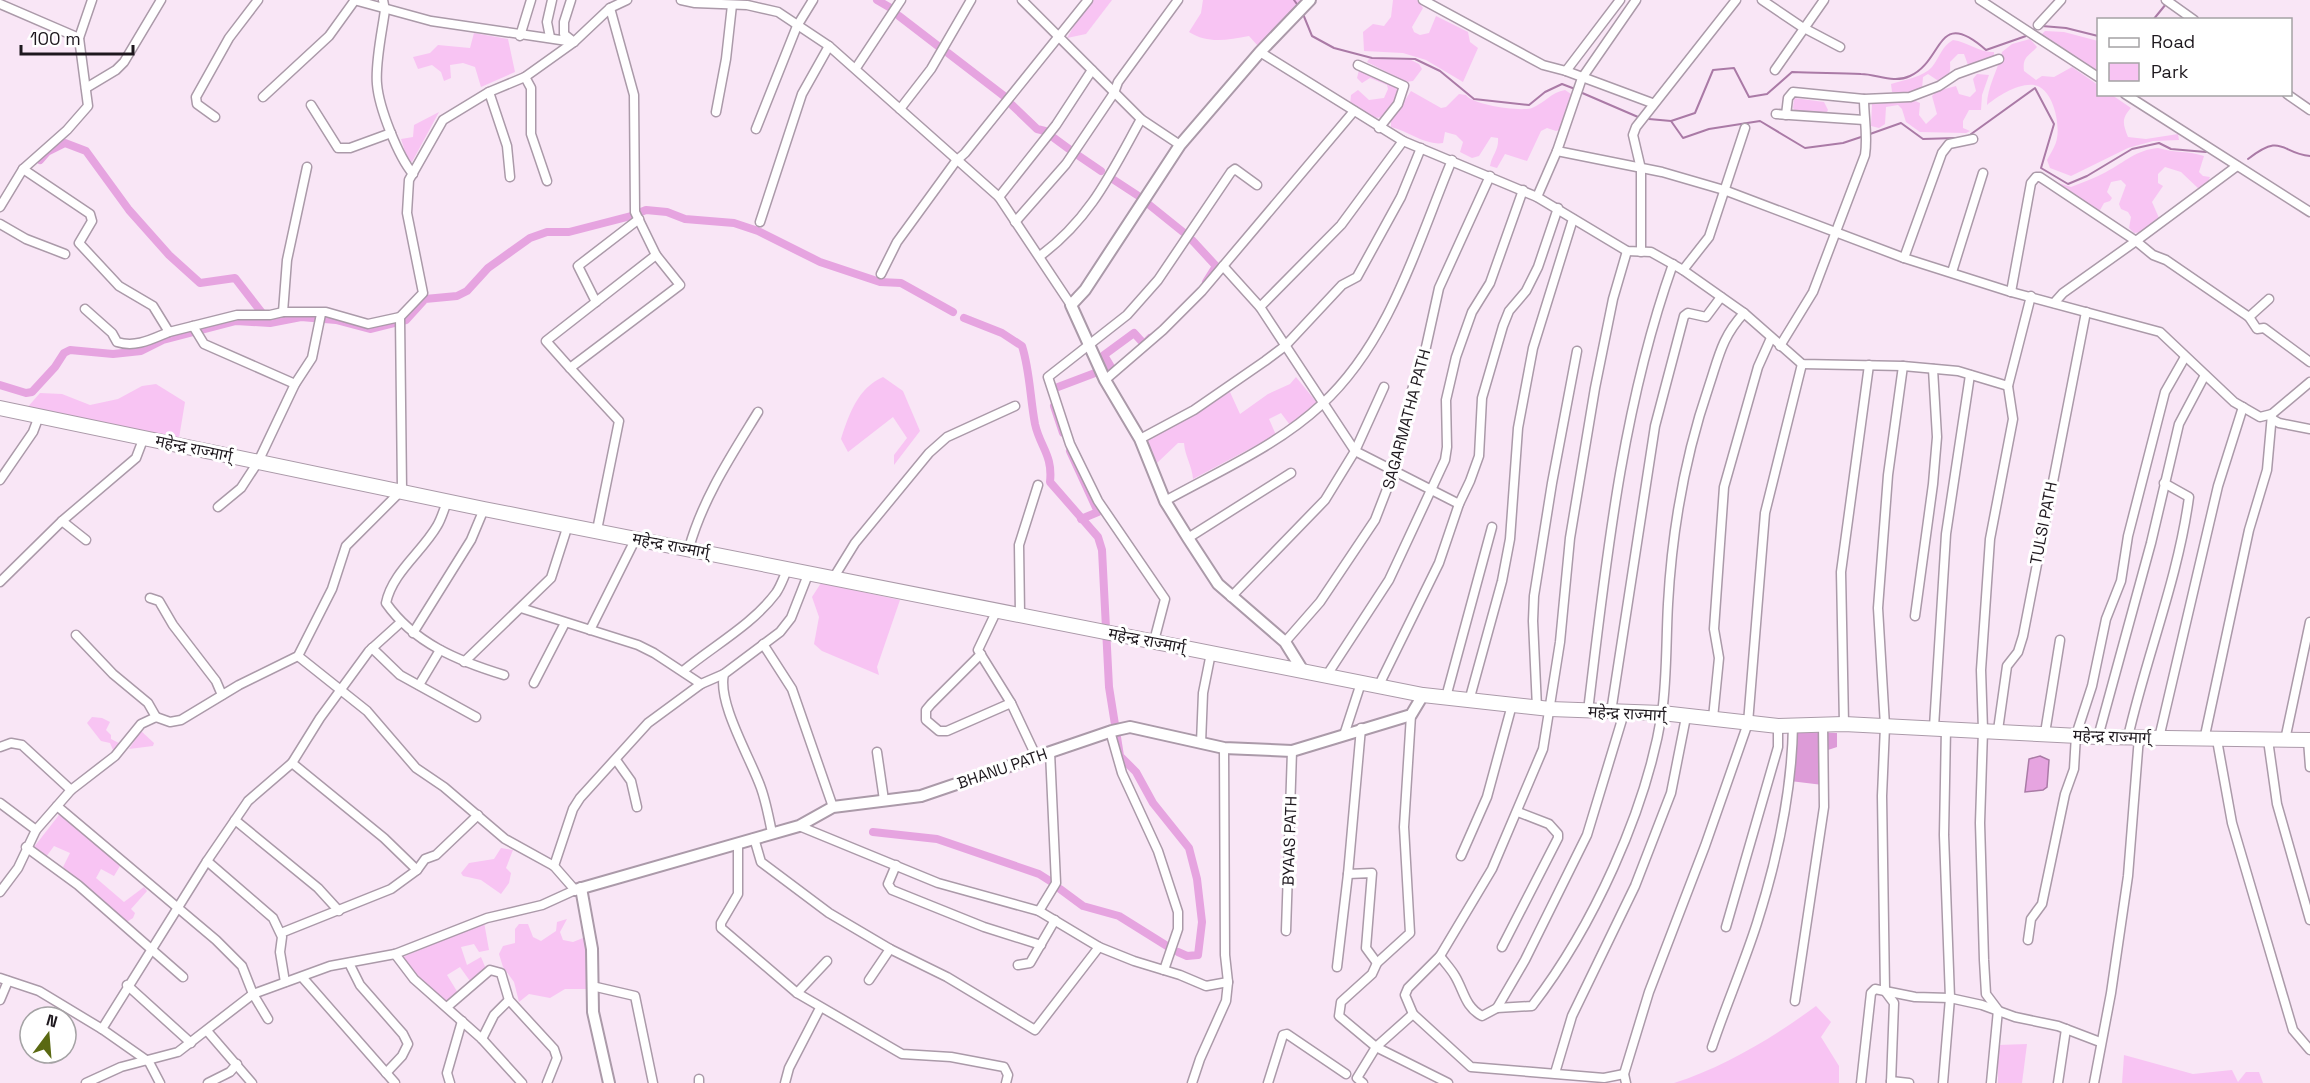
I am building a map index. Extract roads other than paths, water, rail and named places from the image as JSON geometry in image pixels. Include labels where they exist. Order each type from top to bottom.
[{"type":"highway","name":"महेन्द्र राज्मार्ग्","points":[[0,408],[402,490],[484,509],[1423,695],[1544,708],[1617,713],[1662,713],[1778,726],[1844,724],[1940,727],[2098,737],[2309,740]]},
{"type":"street","points":[[0,207],[23,169],[67,130],[88,106],[79,38],[92,0]]},
{"type":"street","points":[[86,88],[117,70],[124,62],[161,0]]},
{"type":"street","points":[[215,117],[197,104],[196,97],[229,38],[258,0]]},
{"type":"street","points":[[263,97],[329,36],[354,0],[431,21],[520,36],[550,37],[574,42]]},
{"type":"street","points":[[383,0],[385,10],[377,84],[391,133],[403,162],[413,174]]},
{"type":"street","points":[[520,36],[531,0]]},
{"type":"street","points":[[550,37],[547,22],[552,0]]},
{"type":"street","points":[[571,0],[564,22],[564,34],[574,42]]},
{"type":"street","points":[[86,309],[112,333],[117,342],[127,345],[237,315],[270,315],[283,312],[321,315],[326,312],[368,324],[400,318],[423,293],[406,213],[409,180],[443,120],[489,92],[525,77],[574,42],[610,8],[627,0]]},
{"type":"street","points":[[681,0],[778,12],[829,46],[856,68],[956,161],[999,197],[1071,306],[1105,380],[1140,439],[1165,501],[1188,538],[1218,584],[1285,642],[1303,671]]},
{"type":"street","points":[[756,129],[797,26],[813,0]]},
{"type":"street","points":[[856,68],[901,0]]},
{"type":"street","points":[[900,109],[931,69],[970,0]]},
{"type":"street","points":[[1022,0],[1061,36],[1141,119],[1180,145]]},
{"type":"street","points":[[881,274],[897,242],[956,161],[1061,36],[1088,0]]},
{"type":"street","points":[[1015,222],[1066,164],[1114,93],[1118,82],[1178,0]]},
{"type":"street","points":[[1071,306],[1085,290],[1180,145],[1260,52],[1311,0]]},
{"type":"street","points":[[1423,0],[1543,65],[1566,71],[1579,86],[1652,103]]},
{"type":"street","points":[[1566,71],[1620,0]]},
{"type":"street","points":[[1538,196],[1557,151],[1579,86],[1636,0]]},
{"type":"street","points":[[1641,252],[1641,169],[1633,135],[1652,103],[1736,0]]},
{"type":"street","points":[[1762,0],[1802,27],[1840,47]]},
{"type":"street","points":[[1775,70],[1802,27],[1824,0]]},
{"type":"street","points":[[1980,0],[2097,76]]},
{"type":"street","points":[[2038,25],[2061,0]]},
{"type":"street","points":[[2166,0],[2191,18]]},
{"type":"street","points":[[0,4],[79,38]]},
{"type":"street","points":[[716,111],[726,59],[732,5]]},
{"type":"street","points":[[570,368],[680,285],[656,255],[637,216],[634,95],[610,8]]},
{"type":"street","points":[[760,222],[802,94],[829,46]]},
{"type":"street","points":[[1260,52],[1403,141],[1538,196],[1627,251],[1651,252],[1673,264],[1744,313],[1802,364],[1903,366],[1934,369],[1970,375],[2008,386]]},
{"type":"street","points":[[1786,116],[1788,98],[1793,92],[1864,99],[1919,94],[1949,81],[1957,74],[1999,59]]},
{"type":"street","points":[[1358,65],[1404,86],[1398,104],[1379,128]]},
{"type":"street","points":[[999,197],[1056,125],[1092,70]]},
{"type":"street","points":[[525,77],[531,88],[531,134],[547,181]]},
{"type":"street","points":[[489,92],[507,146],[510,177]]},
{"type":"street","points":[[2128,96],[2310,212]]},
{"type":"street","points":[[2290,96],[2310,110]]},
{"type":"street","points":[[1780,346],[1813,292],[1865,155],[1868,138],[1864,120],[1864,99]]},
{"type":"street","points":[[311,105],[338,148],[350,148],[391,133]]},
{"type":"street","points":[[1105,380],[1163,330],[1202,291],[1354,111]]},
{"type":"street","points":[[1776,114],[1864,120]]},
{"type":"street","points":[[1040,256],[1068,235],[1094,203],[1141,119]]},
{"type":"street","points":[[1683,270],[1709,237],[1745,128]]},
{"type":"street","points":[[1904,258],[1942,153],[1949,144],[1973,139]]},
{"type":"street","points":[[1260,307],[1341,225],[1403,141]]},
{"type":"street","points":[[1140,439],[1194,410],[1285,346],[1342,285],[1357,277],[1401,197],[1421,148]]},
{"type":"street","points":[[1557,151],[1662,172],[1724,190],[1835,234],[1904,258],[2012,292],[2160,332],[2205,375],[2260,417],[2272,416],[2310,381]]},
{"type":"street","points":[[1165,501],[1271,441],[1322,404],[1383,327],[1452,160]]},
{"type":"street","points":[[2054,303],[2063,293],[2237,166]]},
{"type":"street","points":[[283,312],[287,260],[307,167]]},
{"type":"street","points":[[23,169],[90,213],[92,221],[79,243],[119,286],[153,306],[169,332]]},
{"type":"street","points":[[1154,641],[1165,598],[1098,501],[1070,444],[1048,377],[1127,315],[1158,280],[1235,169],[1257,185]]},
{"type":"street","points":[[1952,272],[1983,173]]},
{"type":"street","name":"SAGARMATHA PATH","points":[[1285,642],[1320,602],[1364,540],[1375,520],[1394,471],[1412,390],[1426,347],[1439,288],[1490,176]]},
{"type":"street","points":[[2012,292],[2031,183],[2036,177],[2136,241],[2153,255],[2166,260],[2249,317],[2258,329],[2264,328],[2310,362]]},
{"type":"street","points":[[1327,675],[1389,580],[1445,460],[1446,400],[1456,357],[1472,312],[1490,283],[1523,190]]},
{"type":"street","points":[[1378,687],[1439,563],[1458,504],[1479,456],[1482,398],[1503,326],[1509,311],[1526,291],[1538,267],[1558,208]]},
{"type":"street","points":[[596,302],[578,266],[637,216]]},
{"type":"street","points":[[1469,701],[1502,581],[1510,539],[1518,428],[1533,348],[1573,219]]},
{"type":"street","points":[[0,224],[26,239],[65,254]]},
{"type":"street","points":[[1544,708],[1560,642],[1570,538],[1595,388],[1613,299],[1627,251]]},
{"type":"street","points":[[597,530],[619,421],[546,341],[656,255]]},
{"type":"street","points":[[1588,711],[1607,556],[1638,384],[1656,312],[1673,264]]},
{"type":"street","points":[[1223,266],[1260,307],[1299,370],[1355,451],[1458,504]]},
{"type":"street","points":[[1991,1083],[1998,1010],[1986,994],[1985,976],[1980,823],[1983,730],[1981,670],[1990,539],[2013,419],[2008,386],[2031,296]]},
{"type":"street","points":[[1497,1008],[1526,960],[1587,835],[1617,713],[1655,426],[1684,316],[1688,314],[1706,317],[1721,297]]},
{"type":"street","points":[[2249,317],[2269,298]]},
{"type":"street","name":"TULSI PATH","points":[[1998,730],[2007,666],[2018,652],[2023,636],[2086,312]]},
{"type":"street","points":[[1440,956],[1456,978],[1467,1003],[1474,1012],[1482,1016],[1497,1008],[1532,1006],[1561,969],[1603,889],[1642,795],[1662,713],[1668,602],[1687,460],[1728,331],[1744,313]]},
{"type":"street","points":[[218,507],[240,488],[258,462],[295,384],[312,358],[321,315]]},
{"type":"street","points":[[76,635],[113,674],[148,703],[156,717],[170,722],[181,720],[222,695],[298,656],[332,589],[346,546],[402,490],[400,318]]},
{"type":"street","points":[[193,326],[204,344],[295,384]]},
{"type":"street","points":[[1713,718],[1719,658],[1714,628],[1724,487],[1758,367],[1771,338]]},
{"type":"street","points":[[1577,351],[1534,596],[1544,708],[1543,748],[1492,870],[1440,956],[1405,992],[1413,1014],[1471,1066],[1604,1078],[1625,1079],[1649,992],[1705,846],[1748,723],[1765,513],[1802,364]]},
{"type":"street","points":[[2028,940],[2031,919],[2042,904],[2060,814],[2074,769],[2076,735],[2092,686],[2106,619],[2121,581],[2128,536],[2165,392],[2185,357]]},
{"type":"street","points":[[1844,724],[1841,572],[1869,365]]},
{"type":"street","points":[[1903,366],[1888,475],[1878,608],[1885,726],[1882,796],[1886,991],[1894,1003],[1891,1082],[1909,1083]]},
{"type":"street","points":[[1915,616],[1937,437],[1934,369]]},
{"type":"street","points":[[1943,1083],[1950,998],[1940,727],[1946,534],[1970,375]]},
{"type":"street","points":[[2098,737],[2151,543],[2179,424],[2205,375]]},
{"type":"street","points":[[1231,597],[1325,500],[1355,451],[1384,387]]},
{"type":"street","points":[[834,577],[855,543],[929,453],[948,438],[1015,406]]},
{"type":"street","points":[[2158,738],[2218,486],[2244,407]]},
{"type":"street","points":[[689,548],[697,520],[715,483],[758,412]]},
{"type":"street","points":[[0,480],[33,432],[39,416]]},
{"type":"street","points":[[2272,416],[2280,423],[2310,429]]},
{"type":"street","points":[[2272,416],[2267,470],[2249,530],[2211,740],[2232,823],[2293,1030],[2310,1050]]},
{"type":"street","points":[[0,582],[62,521],[136,458],[144,437]]},
{"type":"street","points":[[1188,538],[1291,473]]},
{"type":"street","points":[[2094,1083],[2111,993],[2128,876],[2133,737],[2185,527],[2189,497],[2164,483]]},
{"type":"street","points":[[1020,614],[1019,545],[1038,484]]},
{"type":"street","points":[[448,500],[437,526],[388,594],[386,603],[400,623],[440,650],[464,662],[504,675]]},
{"type":"street","points":[[413,633],[471,540],[484,509]]},
{"type":"street","points":[[62,521],[86,540]]},
{"type":"street","points":[[464,662],[551,578],[568,525]]},
{"type":"street","points":[[1446,697],[1492,527]]},
{"type":"street","points":[[590,630],[636,538]]},
{"type":"street","points":[[683,671],[747,622],[777,593],[788,568]]},
{"type":"street","points":[[554,866],[573,809],[580,798],[648,723],[701,684],[724,674],[780,632],[791,618],[809,572]]},
{"type":"street","points":[[150,598],[159,601],[173,625],[216,681],[222,695]]},
{"type":"street","points":[[521,608],[638,645],[701,684]]},
{"type":"street","points":[[997,610],[978,650],[1011,704],[1036,756]]},
{"type":"street","points":[[2286,740],[2310,622]]},
{"type":"street","points":[[102,1029],[207,861],[248,801],[292,763],[340,689],[372,648],[400,623]]},
{"type":"street","points":[[534,683],[565,623]]},
{"type":"street","points":[[2045,733],[2060,640]]},
{"type":"street","points":[[763,644],[792,689],[833,807]]},
{"type":"street","points":[[372,648],[400,675],[476,717]]},
{"type":"street","points":[[419,685],[440,650]]},
{"type":"street","points":[[1201,742],[1203,693],[1210,652]]},
{"type":"street","points":[[981,654],[931,704],[926,710],[926,720],[939,731],[947,731],[1011,704]]},
{"type":"street","points":[[298,656],[367,711],[416,768],[444,787],[505,838],[554,866],[578,889],[592,949],[592,986],[597,1038],[609,1083]]},
{"type":"street","points":[[724,674],[722,683],[725,699],[761,789],[772,833]]},
{"type":"street","points":[[1344,735],[1361,683]]},
{"type":"street","points":[[1423,695],[1411,715],[1404,827],[1410,933],[1377,963],[1372,974],[1341,1002],[1339,1016],[1376,1047],[1448,1083]]},
{"type":"street","points":[[1461,856],[1487,797],[1512,705]]},
{"type":"street","name":"BHANU PATH","points":[[578,889],[799,826],[833,807],[921,796],[1111,731],[1130,728],[1224,748],[1292,751],[1361,728],[1411,715]]},
{"type":"street","points":[[0,892],[18,868],[36,830],[71,790],[115,756],[141,724],[156,717]]},
{"type":"street","points":[[1555,1073],[1572,1016],[1635,886],[1671,793],[1686,717]]},
{"type":"street","points":[[1795,1001],[1824,807],[1823,724]]},
{"type":"street","points":[[1712,1047],[1757,923],[1775,856],[1786,800],[1793,725]]},
{"type":"street","points":[[1726,927],[1778,747],[1778,726]]},
{"type":"street","points":[[1337,967],[1361,728]]},
{"type":"street","points":[[1111,731],[1122,773],[1158,851],[1178,912],[1178,929],[1164,970]]},
{"type":"street","points":[[2268,740],[2277,804],[2310,920]]},
{"type":"street","points":[[2309,740],[2310,767]]},
{"type":"street","points":[[0,747],[11,743],[22,745],[71,790]]},
{"type":"street","points":[[1192,1083],[1200,1059],[1226,1001],[1228,982],[1225,956],[1224,748]]},
{"type":"street","name":"BYAAS PATH","points":[[1286,931],[1292,751]]},
{"type":"street","points":[[877,752],[884,800]]},
{"type":"street","points":[[1039,911],[1056,883],[1050,752]]},
{"type":"street","points":[[616,760],[631,781],[637,807]]},
{"type":"street","points":[[292,763],[384,838],[417,870]]},
{"type":"street","points":[[0,802],[36,830]]},
{"type":"street","points":[[57,806],[216,940],[242,966],[253,994],[268,1019]]},
{"type":"street","points":[[1502,947],[1558,838],[1558,834],[1549,824],[1518,812]]},
{"type":"street","points":[[281,933],[391,889],[417,870],[425,860],[435,855],[478,815]]},
{"type":"street","points":[[235,820],[318,888],[339,911]]},
{"type":"street","points":[[799,826],[938,883],[1039,911],[1099,946],[1134,961],[1206,986],[1228,982]]},
{"type":"street","points":[[754,838],[761,862],[829,913],[890,949],[947,977],[1035,1030],[1099,946]]},
{"type":"street","points":[[738,843],[738,894],[721,923],[721,928],[797,993],[902,1054],[951,1057],[1004,1067],[1008,1075],[1006,1083]]},
{"type":"street","points":[[26,847],[78,885],[183,977]]},
{"type":"street","points":[[207,861],[273,918],[281,933],[280,952],[285,982]]},
{"type":"street","points":[[896,865],[888,884],[892,890],[984,927],[1041,945]]},
{"type":"street","points":[[1348,874],[1372,873],[1366,948],[1377,963]]},
{"type":"street","points":[[86,1083],[121,1067],[149,1062],[178,1052],[208,1032],[253,994],[315,971],[395,954],[487,918],[542,905],[578,889]]},
{"type":"street","points":[[1018,965],[1030,963],[1055,920]]},
{"type":"street","points":[[870,980],[890,949]]},
{"type":"street","points":[[395,954],[414,979],[482,1038],[522,1083]]},
{"type":"street","points":[[797,993],[827,961]]},
{"type":"street","points":[[349,963],[360,985],[403,1034],[408,1044],[402,1056],[386,1072]]},
{"type":"street","points":[[447,1008],[490,970],[501,973],[509,1000],[554,1049],[557,1058],[547,1083]]},
{"type":"street","points":[[302,977],[395,1083]]},
{"type":"street","points":[[0,1000],[4,980],[39,992],[102,1029],[149,1062],[160,1083]]},
{"type":"street","points":[[127,986],[191,1043]]},
{"type":"street","points":[[592,986],[635,996],[653,1083]]},
{"type":"street","points":[[1861,1083],[1871,993],[1875,989],[1915,997],[1950,998],[2066,1029],[2100,1042]]},
{"type":"street","points":[[482,1038],[494,1015],[509,1000]]},
{"type":"street","points":[[785,1083],[789,1068],[820,1008]]},
{"type":"street","points":[[1268,1083],[1283,1035],[1287,1034],[1360,1081],[1376,1047],[1413,1014]]},
{"type":"street","points":[[450,1083],[447,1073],[462,1021]]},
{"type":"street","points":[[2058,1083],[2066,1029]]},
{"type":"street","points":[[208,1032],[252,1083]]},
{"type":"street","points":[[208,1083],[230,1072],[237,1064]]},
{"type":"street","points":[[1342,1083],[1346,1074]]},
{"type":"waterway","points":[[877,0],[889,7]]},
{"type":"waterway","points":[[1294,0],[1299,7]]},
{"type":"waterway","points":[[2155,18],[2166,4]]},
{"type":"waterway","points":[[1303,14],[1312,36],[1334,48],[1372,58],[1415,59],[1440,71],[1474,99],[1529,105],[1545,92],[1562,84],[1575,89]]},
{"type":"waterway","points":[[899,16],[938,46]]},
{"type":"waterway","points":[[2042,26],[2066,28],[2097,36]]},
{"type":"waterway","points":[[1649,119],[1671,121],[1695,113],[1713,70],[1734,68],[1749,97],[1767,94],[1792,72],[1867,74],[1891,79],[1904,78],[1921,69],[1949,35],[1958,33],[1970,38],[1986,50],[2026,36]]},
{"type":"waterway","points":[[948,53],[1004,96]]},
{"type":"waterway","points":[[1967,137],[2035,88],[2054,124],[2041,168],[2068,184],[2087,176],[2132,149],[2159,143],[2171,149],[2206,152]]},
{"type":"waterway","points":[[1580,92],[1638,117]]},
{"type":"waterway","points":[[1012,105],[1037,129],[1045,131]]},
{"type":"waterway","points":[[1671,121],[1683,138],[1709,129],[1760,121],[1805,148],[1843,143],[1864,136]]},
{"type":"waterway","points":[[1870,134],[1901,123],[1923,139],[1956,138]]},
{"type":"waterway","points":[[1054,138],[1069,149]]},
{"type":"waterway","points":[[40,160],[47,152],[65,143],[86,151],[129,210],[169,255],[200,283],[235,278],[266,318]]},
{"type":"waterway","points":[[2248,159],[2259,151],[2275,145],[2310,156]]},
{"type":"waterway","points":[[1079,156],[1101,171]]},
{"type":"waterway","points":[[1111,178],[1137,195]]},
{"type":"waterway","points":[[1147,203],[1183,232]]},
{"type":"waterway","points":[[0,385],[26,393],[32,392],[55,367],[64,353],[70,350],[113,354],[141,351],[163,340],[236,321],[270,323],[301,317],[336,320],[370,329],[406,320],[425,299],[457,296],[467,291],[488,268],[530,238],[547,232],[569,232],[646,210],[667,212],[685,219],[734,223],[758,231],[820,262],[880,282],[901,283],[953,312]]},
{"type":"waterway","points":[[1192,240],[1216,266],[1206,282]]},
{"type":"waterway","points":[[964,318],[1002,333],[1022,346],[1027,365],[1035,424],[1050,465],[1050,482],[1098,537],[1102,550],[1109,687],[1120,756],[1136,772],[1153,803],[1189,848],[1197,879],[1202,922],[1198,955],[1187,956],[1178,952]]},
{"type":"waterway","points":[[1107,369],[1111,367],[1104,355],[1134,333],[1144,344],[1150,338]]},
{"type":"waterway","points":[[1058,387],[1095,373]]},
{"type":"waterway","points":[[1054,406],[1063,433]]},
{"type":"waterway","points":[[1070,451],[1098,512],[1081,519]]},
{"type":"waterway","points":[[873,832],[937,839],[1039,874],[1050,881]]},
{"type":"waterway","points":[[1060,889],[1083,906],[1119,916],[1167,946]]}]
